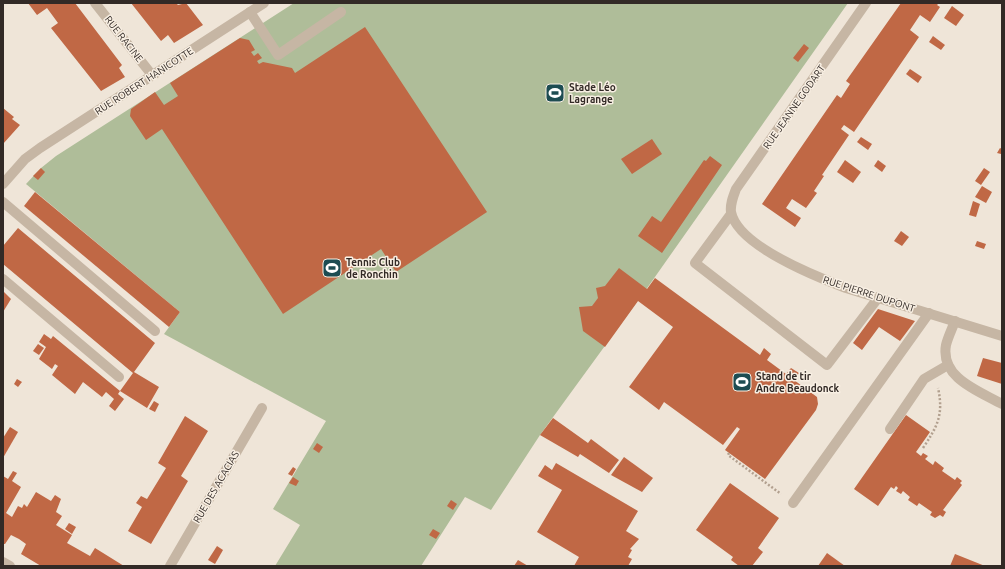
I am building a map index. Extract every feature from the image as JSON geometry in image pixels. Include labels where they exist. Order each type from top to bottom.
[{"type":"street","name":"RUE RACINE","points":[[95,3],[152,75]]},
{"type":"street","name":"RUE ROBERT HANICOTTE","points":[[3,184],[25,160],[40,148],[264,3]]},
{"type":"street","name":"RUE JEANNE GODART","points":[[732,214],[731,202],[736,189],[866,3]]},
{"type":"street","points":[[250,12],[278,55],[341,12]]},
{"type":"street","points":[[3,202],[155,332]]},
{"type":"street","points":[[732,214],[695,263],[827,365],[878,298]]},
{"type":"street","name":"RUE PIERRE DUPONT","points":[[732,214],[740,229],[749,238],[774,255],[832,282],[878,298],[1002,336]]},
{"type":"street","points":[[3,279],[119,377]]},
{"type":"street","points":[[793,503],[929,313]]},
{"type":"street","points":[[954,321],[946,345],[948,365],[960,381],[1002,404]]},
{"type":"street","points":[[890,429],[924,379],[948,365]]},
{"type":"street","name":"RUE DES ACACIAS","points":[[170,566],[262,408]]},
{"type":"street","points":[[3,562],[10,566]]},
{"type":"path","points":[[923,448],[934,431],[940,417],[941,401],[935,373]]},
{"type":"path","points":[[729,453],[728,455],[793,503]]},
{"type":"green space","points":[[294,3],[848,3],[650,284],[540,435],[491,510],[465,497],[421,566],[275,566],[300,525],[273,509],[326,421],[164,334],[180,312],[26,184],[41,168],[56,156]]},
{"type":"building","points":[[28,3],[75,3],[122,65],[119,68],[125,77],[101,91],[51,28],[58,23],[47,8],[37,15]]},
{"type":"building","points":[[131,3],[176,3],[178,5],[186,3],[203,25],[174,43],[168,35],[161,41]]},
{"type":"building","points":[[901,3],[939,3],[937,5],[940,7],[930,22],[920,15],[910,30],[919,37],[854,132],[844,125],[841,129],[849,135],[822,175],[824,176],[814,191],[817,193],[806,208],[792,199],[786,208],[801,218],[795,227],[762,204],[837,95],[841,98],[850,84],[846,81]]},
{"type":"building","points":[[952,6],[964,15],[956,26],[944,18]]},
{"type":"building","points":[[365,27],[487,212],[396,272],[381,249],[283,314],[162,129],[146,140],[130,116],[131,109],[155,92],[164,105],[178,96],[170,83],[240,38],[249,40],[255,50],[251,52],[254,56],[258,53],[262,58],[257,61],[259,64],[263,62],[292,68],[295,73]]},
{"type":"building","points":[[933,36],[945,45],[941,50],[929,42]]},
{"type":"building","points":[[804,44],[809,48],[798,62],[793,58]]},
{"type":"building","points":[[910,69],[922,77],[918,83],[906,74]]},
{"type":"building","points":[[3,108],[14,117],[12,119],[20,125],[3,144]]},
{"type":"building","points":[[861,137],[872,144],[868,150],[857,142]]},
{"type":"building","points":[[652,139],[662,154],[632,174],[621,159]]},
{"type":"building","points":[[1000,148],[1002,149],[1001,154],[997,153]]},
{"type":"building","points":[[710,156],[722,165],[662,253],[638,236],[652,216],[661,222],[704,160],[706,161]]},
{"type":"building","points":[[845,160],[861,172],[853,183],[837,172]]},
{"type":"building","points":[[878,160],[886,166],[882,172],[874,166]]},
{"type":"building","points":[[41,168],[45,172],[38,180],[33,176]]},
{"type":"building","points":[[984,168],[990,172],[981,185],[975,181]]},
{"type":"building","points":[[982,186],[992,192],[986,203],[975,197]]},
{"type":"building","points":[[35,192],[180,312],[169,327],[24,206]]},
{"type":"building","points":[[973,201],[980,204],[976,217],[969,215]]},
{"type":"building","points":[[18,228],[155,343],[134,372],[159,387],[147,408],[120,391],[133,373],[3,264],[3,246]]},
{"type":"building","points":[[901,231],[909,237],[902,246],[894,241]]},
{"type":"building","points":[[977,241],[986,244],[984,249],[975,246]]},
{"type":"building","points":[[619,268],[647,289],[655,278],[760,355],[764,348],[771,354],[767,360],[786,374],[791,368],[799,373],[794,380],[817,397],[818,404],[816,410],[765,479],[725,450],[740,429],[737,427],[723,445],[664,402],[659,410],[629,387],[673,327],[638,301],[605,347],[583,331],[579,307],[592,306],[598,298],[596,288],[605,286]]},
{"type":"building","points":[[3,291],[11,299],[3,312]]},
{"type":"building","points":[[878,309],[915,321],[900,341],[879,327],[862,350],[853,343]]},
{"type":"building","points":[[44,334],[51,339],[53,336],[120,391],[118,394],[124,399],[115,411],[109,406],[114,399],[106,392],[102,397],[83,382],[75,394],[52,375],[58,366],[55,364],[52,369],[39,359],[46,347],[39,342]]},
{"type":"building","points":[[38,344],[44,348],[39,355],[33,351]]},
{"type":"building","points":[[983,358],[1002,363],[1002,384],[977,376]]},
{"type":"building","points":[[17,379],[22,382],[18,387],[14,384]]},
{"type":"building","points":[[154,401],[159,404],[155,412],[149,409]]},
{"type":"building","points":[[906,415],[930,432],[916,452],[921,456],[923,453],[928,456],[925,459],[933,465],[935,461],[944,468],[942,471],[955,480],[957,477],[962,481],[960,483],[962,485],[943,510],[946,512],[943,517],[940,515],[935,518],[930,515],[932,512],[919,503],[917,506],[908,500],[910,497],[903,491],[901,494],[896,491],[898,488],[896,486],[894,489],[891,487],[878,506],[854,489]]},
{"type":"building","points":[[185,416],[208,431],[181,476],[188,481],[151,544],[128,531],[142,507],[136,503],[141,496],[147,499],[166,468],[158,463]]},
{"type":"building","points":[[553,418],[588,443],[591,439],[619,460],[609,473],[580,454],[578,457],[540,435]]},
{"type":"building","points":[[10,427],[18,432],[3,458],[3,438]]},
{"type":"building","points":[[317,443],[323,447],[319,453],[313,449]]},
{"type":"building","points":[[624,457],[653,478],[642,492],[611,475]]},
{"type":"building","points":[[556,463],[638,511],[626,531],[639,539],[630,549],[632,550],[628,557],[632,559],[628,566],[574,566],[579,557],[537,532],[562,490],[538,476],[545,465],[552,470]]},
{"type":"building","points":[[293,467],[296,469],[292,476],[288,474]]},
{"type":"building","points":[[13,471],[17,473],[12,481],[21,487],[6,513],[12,517],[18,506],[22,508],[24,504],[27,507],[36,492],[51,501],[55,495],[61,499],[56,512],[62,516],[56,525],[72,535],[67,543],[90,556],[95,548],[124,566],[41,566],[21,554],[26,544],[19,539],[11,535],[5,544],[3,544],[3,476],[8,479]]},
{"type":"building","points":[[293,477],[299,481],[296,486],[289,483]]},
{"type":"building","points":[[730,483],[779,518],[758,548],[763,552],[752,566],[739,566],[731,560],[733,557],[696,530]]},
{"type":"building","points":[[451,500],[457,504],[453,510],[447,506]]},
{"type":"building","points":[[69,523],[76,527],[72,534],[65,529]]},
{"type":"building","points":[[433,529],[440,533],[436,539],[429,535]]},
{"type":"building","points":[[217,546],[223,550],[215,564],[208,560]]},
{"type":"building","points":[[827,553],[845,566],[818,566]]},
{"type":"building","points":[[955,554],[985,566],[950,566]]},
{"type":"building","points":[[518,560],[528,566],[514,566]]},
{"type":"place","name":"Stade Léo Lagrange","points":[[555,93]]},
{"type":"place","name":"Tennis Club de Ronchin","points":[[332,268]]},
{"type":"place","name":"Stand de tir Andre Beaudonck","points":[[742,382]]}]
